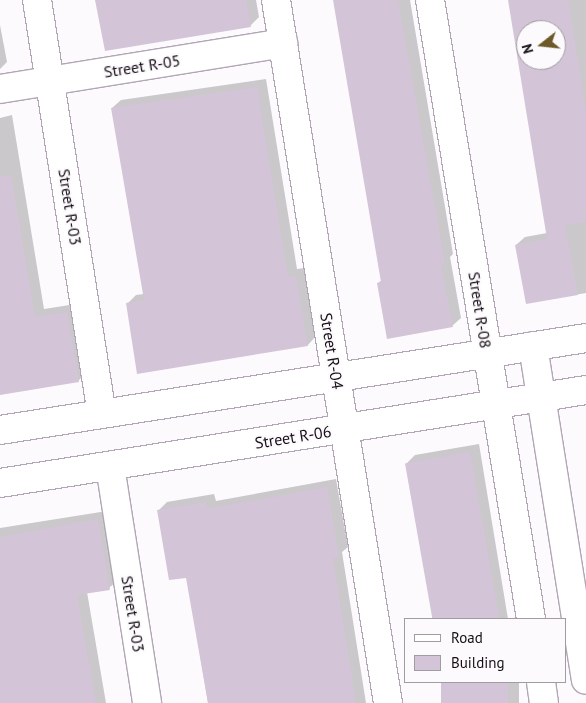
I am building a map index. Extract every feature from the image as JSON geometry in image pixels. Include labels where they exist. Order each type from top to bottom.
[{"type":"street","name":"Street R-03","points":[[37,0],[102,414]]},
{"type":"street","name":"Street R-04","points":[[276,0],[388,703]]},
{"type":"street","name":"Street R-08","points":[[430,0],[531,618]]},
{"type":"street","name":"Street R-05","points":[[0,89],[283,43]]},
{"type":"street","points":[[0,430],[586,338]]},
{"type":"street","points":[[533,346],[586,680]]},
{"type":"street","name":"Street R-06","points":[[0,484],[345,428],[496,406],[586,390]]},
{"type":"street","name":"Street R-03","points":[[110,466],[147,703]]},
{"type":"street","points":[[541,683],[544,703]]},
{"type":"building","points":[[95,0],[246,0],[251,27],[105,51]]},
{"type":"building","points":[[333,0],[398,0],[445,264],[441,264],[453,327],[387,339],[377,283],[381,282]]},
{"type":"building","points":[[508,0],[568,0],[586,110],[586,222],[565,225],[578,295],[526,304],[515,245],[547,239],[519,70],[566,70],[566,20],[516,20],[516,49]]},
{"type":"building","points":[[257,87],[288,277],[296,276],[308,346],[137,374],[126,303],[144,300],[111,108]]},
{"type":"building","points":[[11,175],[35,317],[67,312],[79,382],[0,395],[0,176]]},
{"type":"building","points":[[470,452],[499,618],[432,618],[405,463]]},
{"type":"building","points":[[327,487],[339,557],[333,558],[356,703],[208,703],[186,578],[169,580],[157,510],[206,502],[207,509]]},
{"type":"building","points":[[98,519],[110,590],[77,595],[96,703],[0,703],[0,537]]},
{"type":"building","points":[[441,683],[508,683],[508,703],[441,703]]}]
